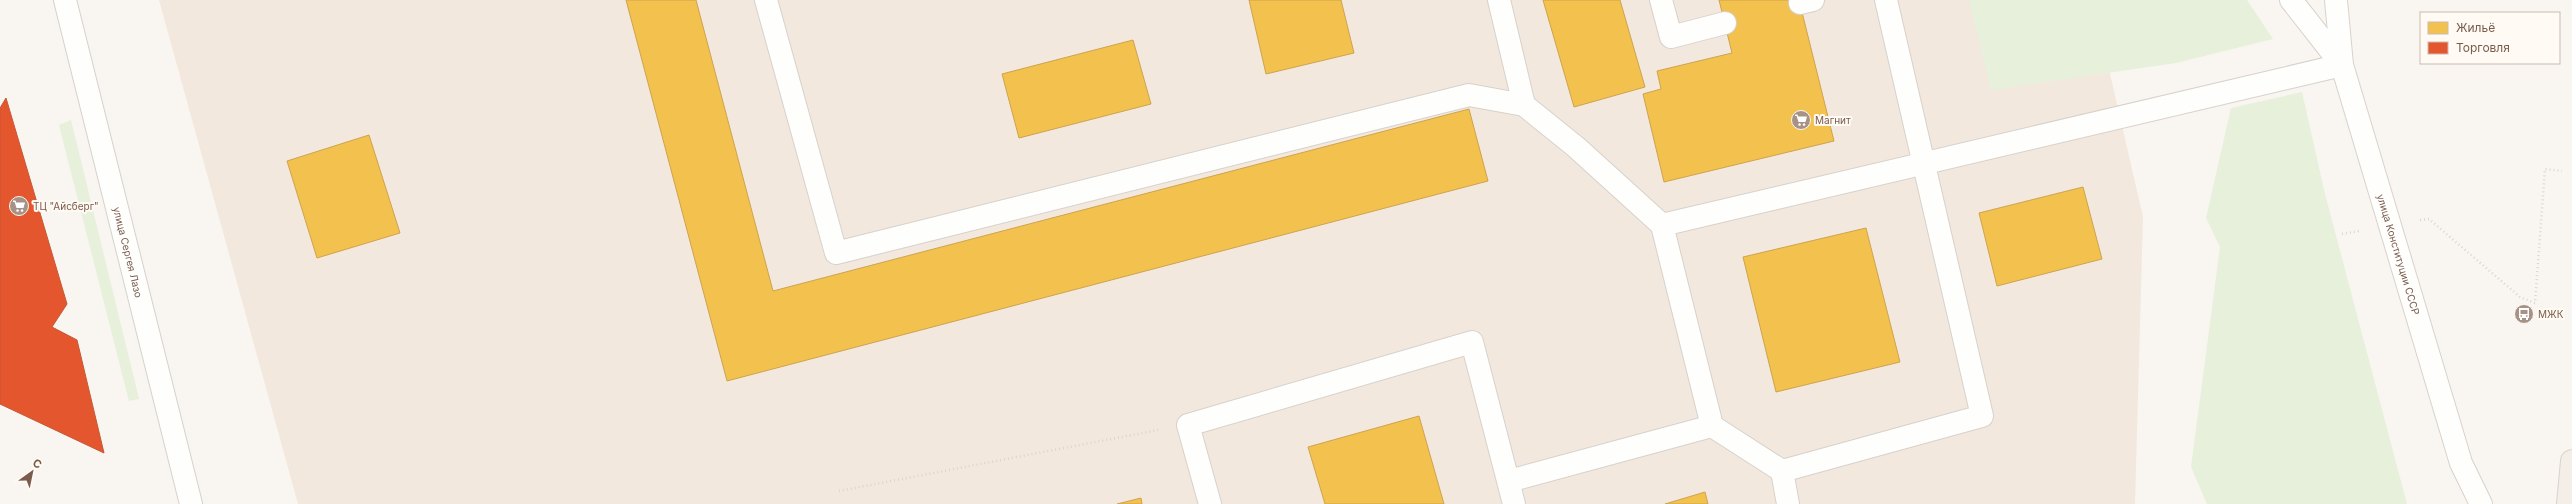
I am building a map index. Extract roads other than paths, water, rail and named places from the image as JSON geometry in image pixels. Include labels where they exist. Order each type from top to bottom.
[{"type":"main road","points":[[2568,504],[2572,461]]},
{"type":"street","name":"улица Сергея Лазо","points":[[65,0],[191,504]]},
{"type":"street","points":[[766,0],[836,253],[1469,95],[1524,105],[1576,147],[1662,225],[1712,426],[1782,471],[1788,504]]},
{"type":"street","points":[[1499,0],[1524,105]]},
{"type":"street","points":[[1661,0],[1671,37],[1725,23]]},
{"type":"street","points":[[1782,471],[1982,416],[1886,0]]},
{"type":"street","points":[[1662,225],[2342,65],[2291,0]]},
{"type":"street","name":"улица Конституции СССР","points":[[2336,0],[2342,65],[2461,463],[2481,504]]},
{"type":"street","points":[[1210,504],[1188,425],[1472,342],[1514,504]]},
{"type":"street","points":[[1509,481],[1712,426]]},
{"type":"place","name":"Магнит","points":[[1801,120]]},
{"type":"place","name":"ТЦ \"Айсберг\"","points":[[19,206]]},
{"type":"place","name":"МЖК","points":[[2524,314]]}]
